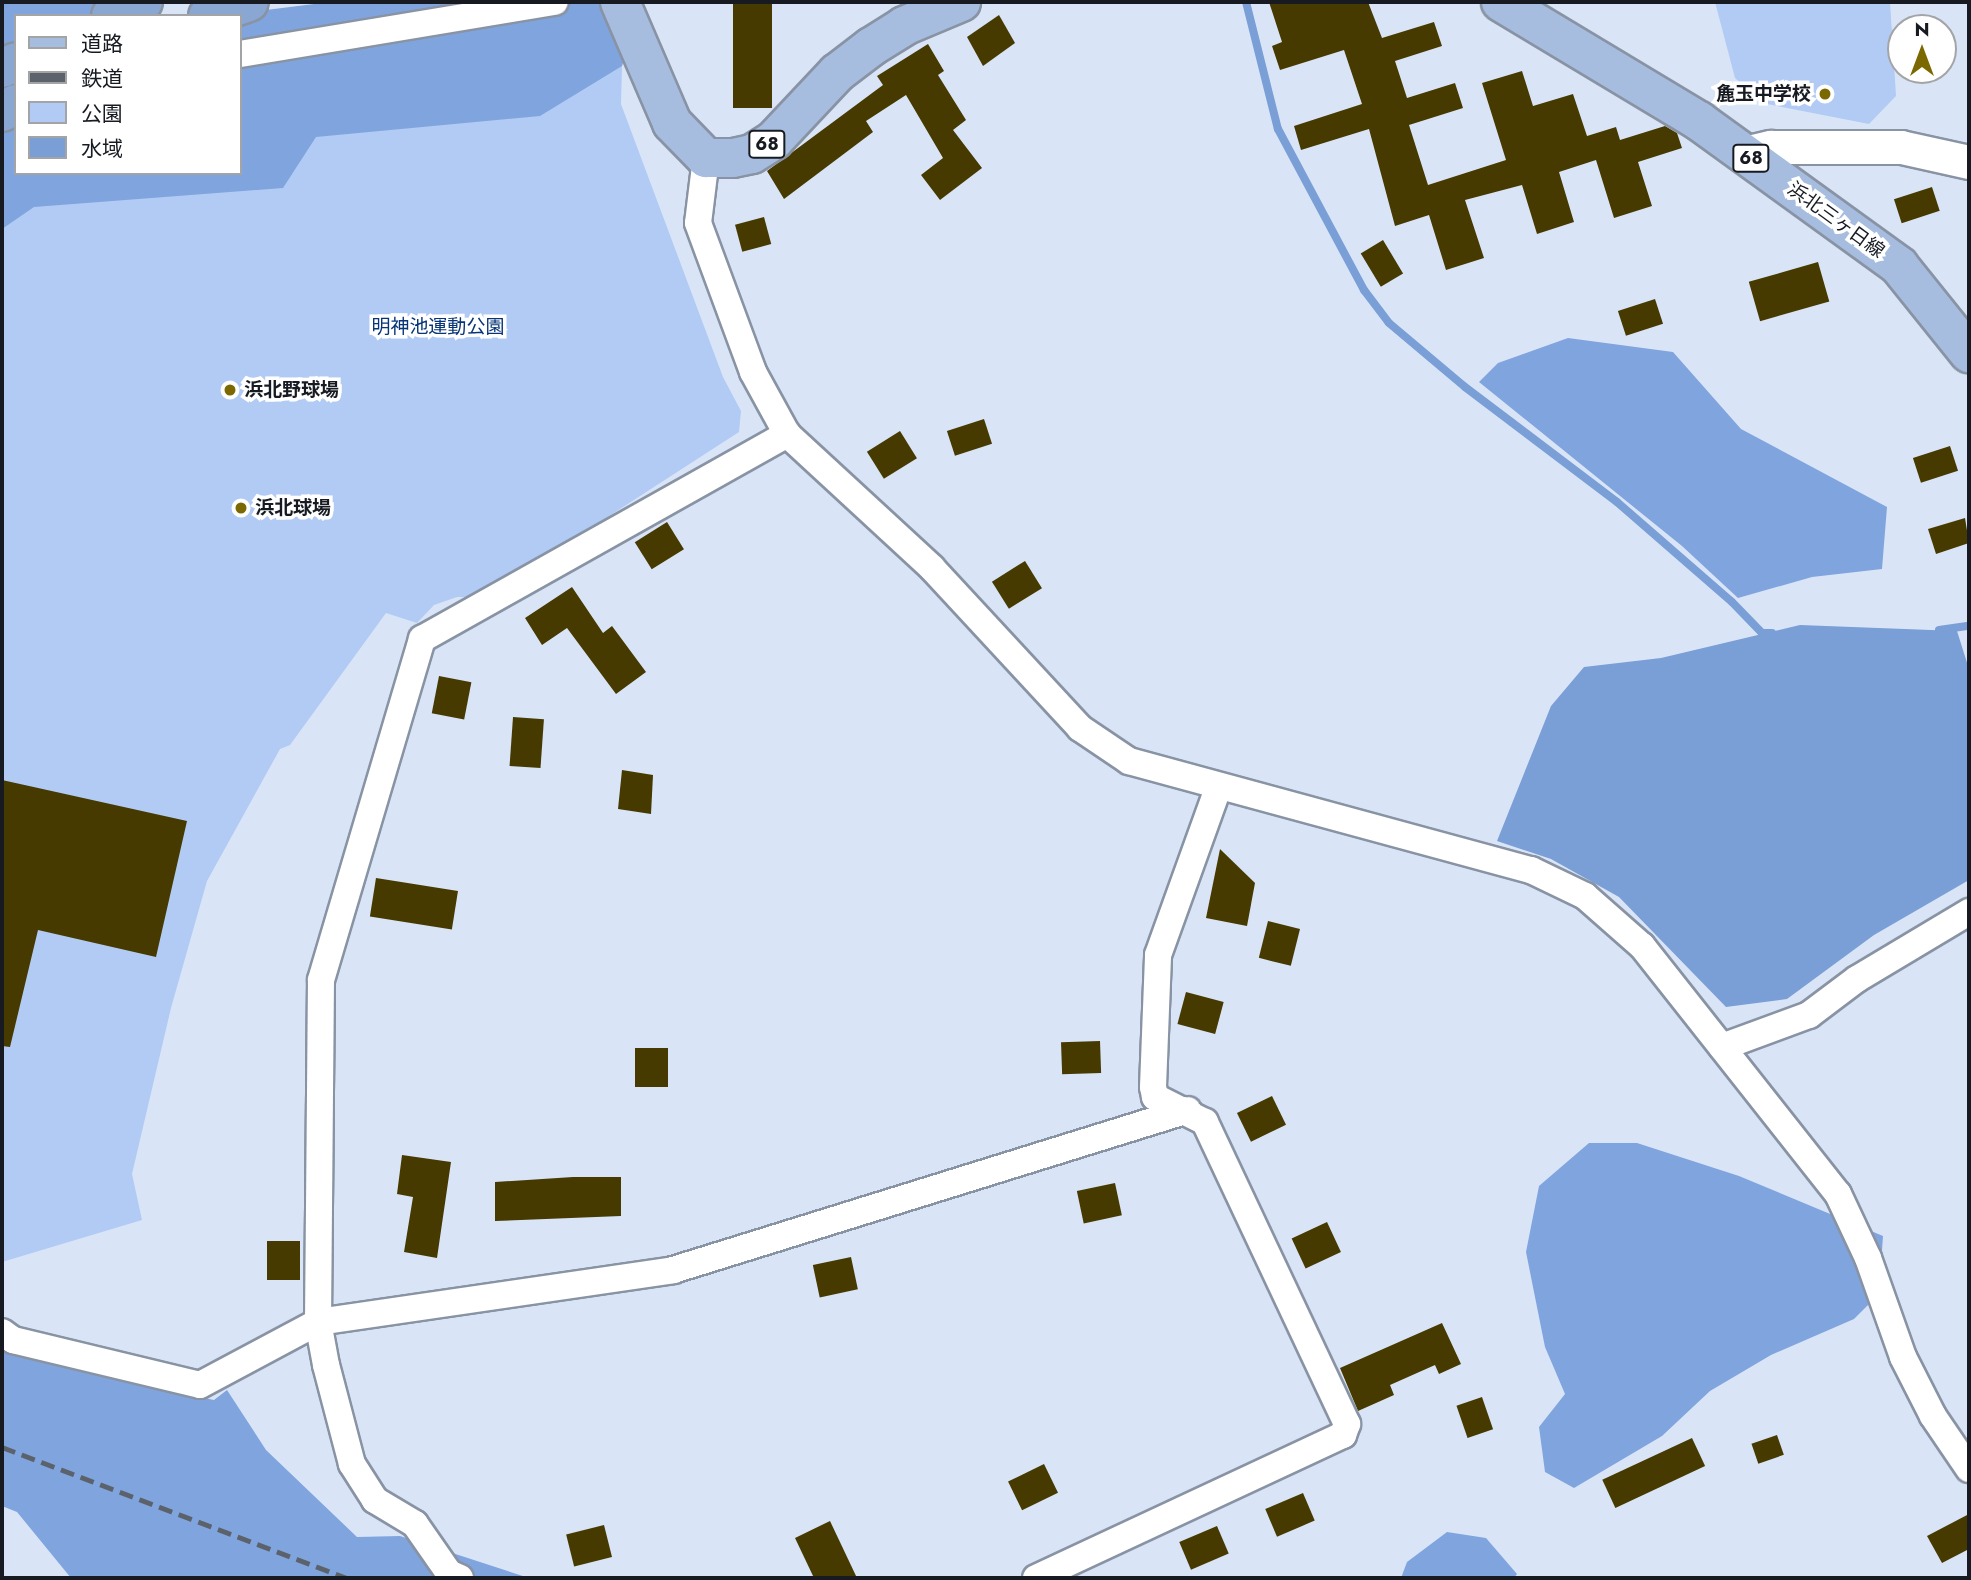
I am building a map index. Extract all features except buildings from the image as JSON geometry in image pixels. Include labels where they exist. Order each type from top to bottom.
[{"type":"highway","points":[[116,14],[143,2]]},
{"type":"highway","points":[[214,14],[250,2]]},
{"type":"main road","points":[[620,2],[671,123],[706,158]]},
{"type":"main road","name":"68","points":[[706,158],[752,154],[774,140],[837,73],[871,47],[904,26],[961,2]]},
{"type":"main road","name":"浜北三ヶ日線","points":[[1501,2],[1744,153],[1899,266],[1969,353]]},
{"type":"street","points":[[242,54],[555,2]]},
{"type":"street","points":[[1744,153],[1771,147],[1901,147],[1969,162]]},
{"type":"street","points":[[706,158],[698,223],[753,372],[788,434],[932,568],[1080,728],[1129,761],[1218,788],[1443,843],[1531,870],[1585,896],[1642,946],[1838,1194],[1868,1258],[1902,1357],[1933,1416],[1969,1469]]},
{"type":"street","points":[[460,1578],[449,1573],[415,1524],[375,1500],[352,1464],[318,1322],[321,980],[422,639],[788,434]]},
{"type":"street","points":[[1036,1578],[1343,1435],[1347,1424],[1205,1122],[1188,1110],[1155,1097],[1153,1087],[1158,955],[1218,788]]},
{"type":"street","points":[[1722,1046],[1809,1015],[1857,979],[1969,912]]},
{"type":"street","points":[[2,1332],[13,1340],[200,1385],[318,1322],[673,1270],[1188,1110]]},
{"type":"green space","points":[[1715,2],[1890,2],[1891,14],[1887,14],[1887,84],[1895,84],[1896,96],[1869,124],[1762,103],[1735,78]]},
{"type":"green space","name":"明神池運動公園","points":[[632,33],[622,66],[621,104],[723,377],[741,411],[739,432],[484,597],[457,597],[434,605],[417,623],[386,613],[290,745],[280,749],[207,881],[171,1008],[132,1174],[142,1220],[2,1262],[2,147],[14,169],[14,175],[242,175],[242,67]]},
{"type":"shaded area","points":[[2,2],[149,2],[107,14],[14,14],[14,175],[242,175],[242,14],[233,14],[330,2],[641,2],[622,66],[540,116],[316,137],[283,188],[34,207],[2,229]]},
{"type":"shaded area","points":[[1568,338],[1673,352],[1741,429],[1887,507],[1882,569],[1812,577],[1738,598],[1682,546],[1479,382],[1498,363]]},
{"type":"shaded area","points":[[1589,1143],[1637,1143],[1739,1176],[1883,1236],[1879,1294],[1854,1319],[1771,1355],[1710,1391],[1662,1436],[1574,1488],[1545,1472],[1539,1427],[1565,1394],[1545,1347],[1526,1252],[1539,1186]]},
{"type":"shaded area","points":[[2,1332],[154,1388],[214,1400],[227,1390],[266,1450],[357,1537],[400,1536],[529,1578],[71,1578],[17,1512],[2,1506]]},
{"type":"shaded area","points":[[1447,1532],[1486,1538],[1517,1574],[1514,1578],[1401,1578],[1407,1562]]},
{"type":"water","points":[[1800,625],[1957,631],[1969,669],[1969,880],[1874,935],[1787,999],[1726,1007],[1619,897],[1551,859],[1497,841],[1551,706],[1584,667],[1661,658]]},
{"type":"waterway","points":[[1246,2],[1278,129],[1364,290],[1389,323],[1465,387],[1617,502],[1732,602],[1762,633],[1772,633]]},
{"type":"waterway","points":[[1939,630],[1969,626]]},
{"type":"railway","points":[[2,1447],[347,1578]]},
{"type":"place","name":"麁玉中学校","points":[[1825,94]]},
{"type":"place","name":"浜北野球場","points":[[230,390]]},
{"type":"place","name":"浜北球場","points":[[241,508]]}]
